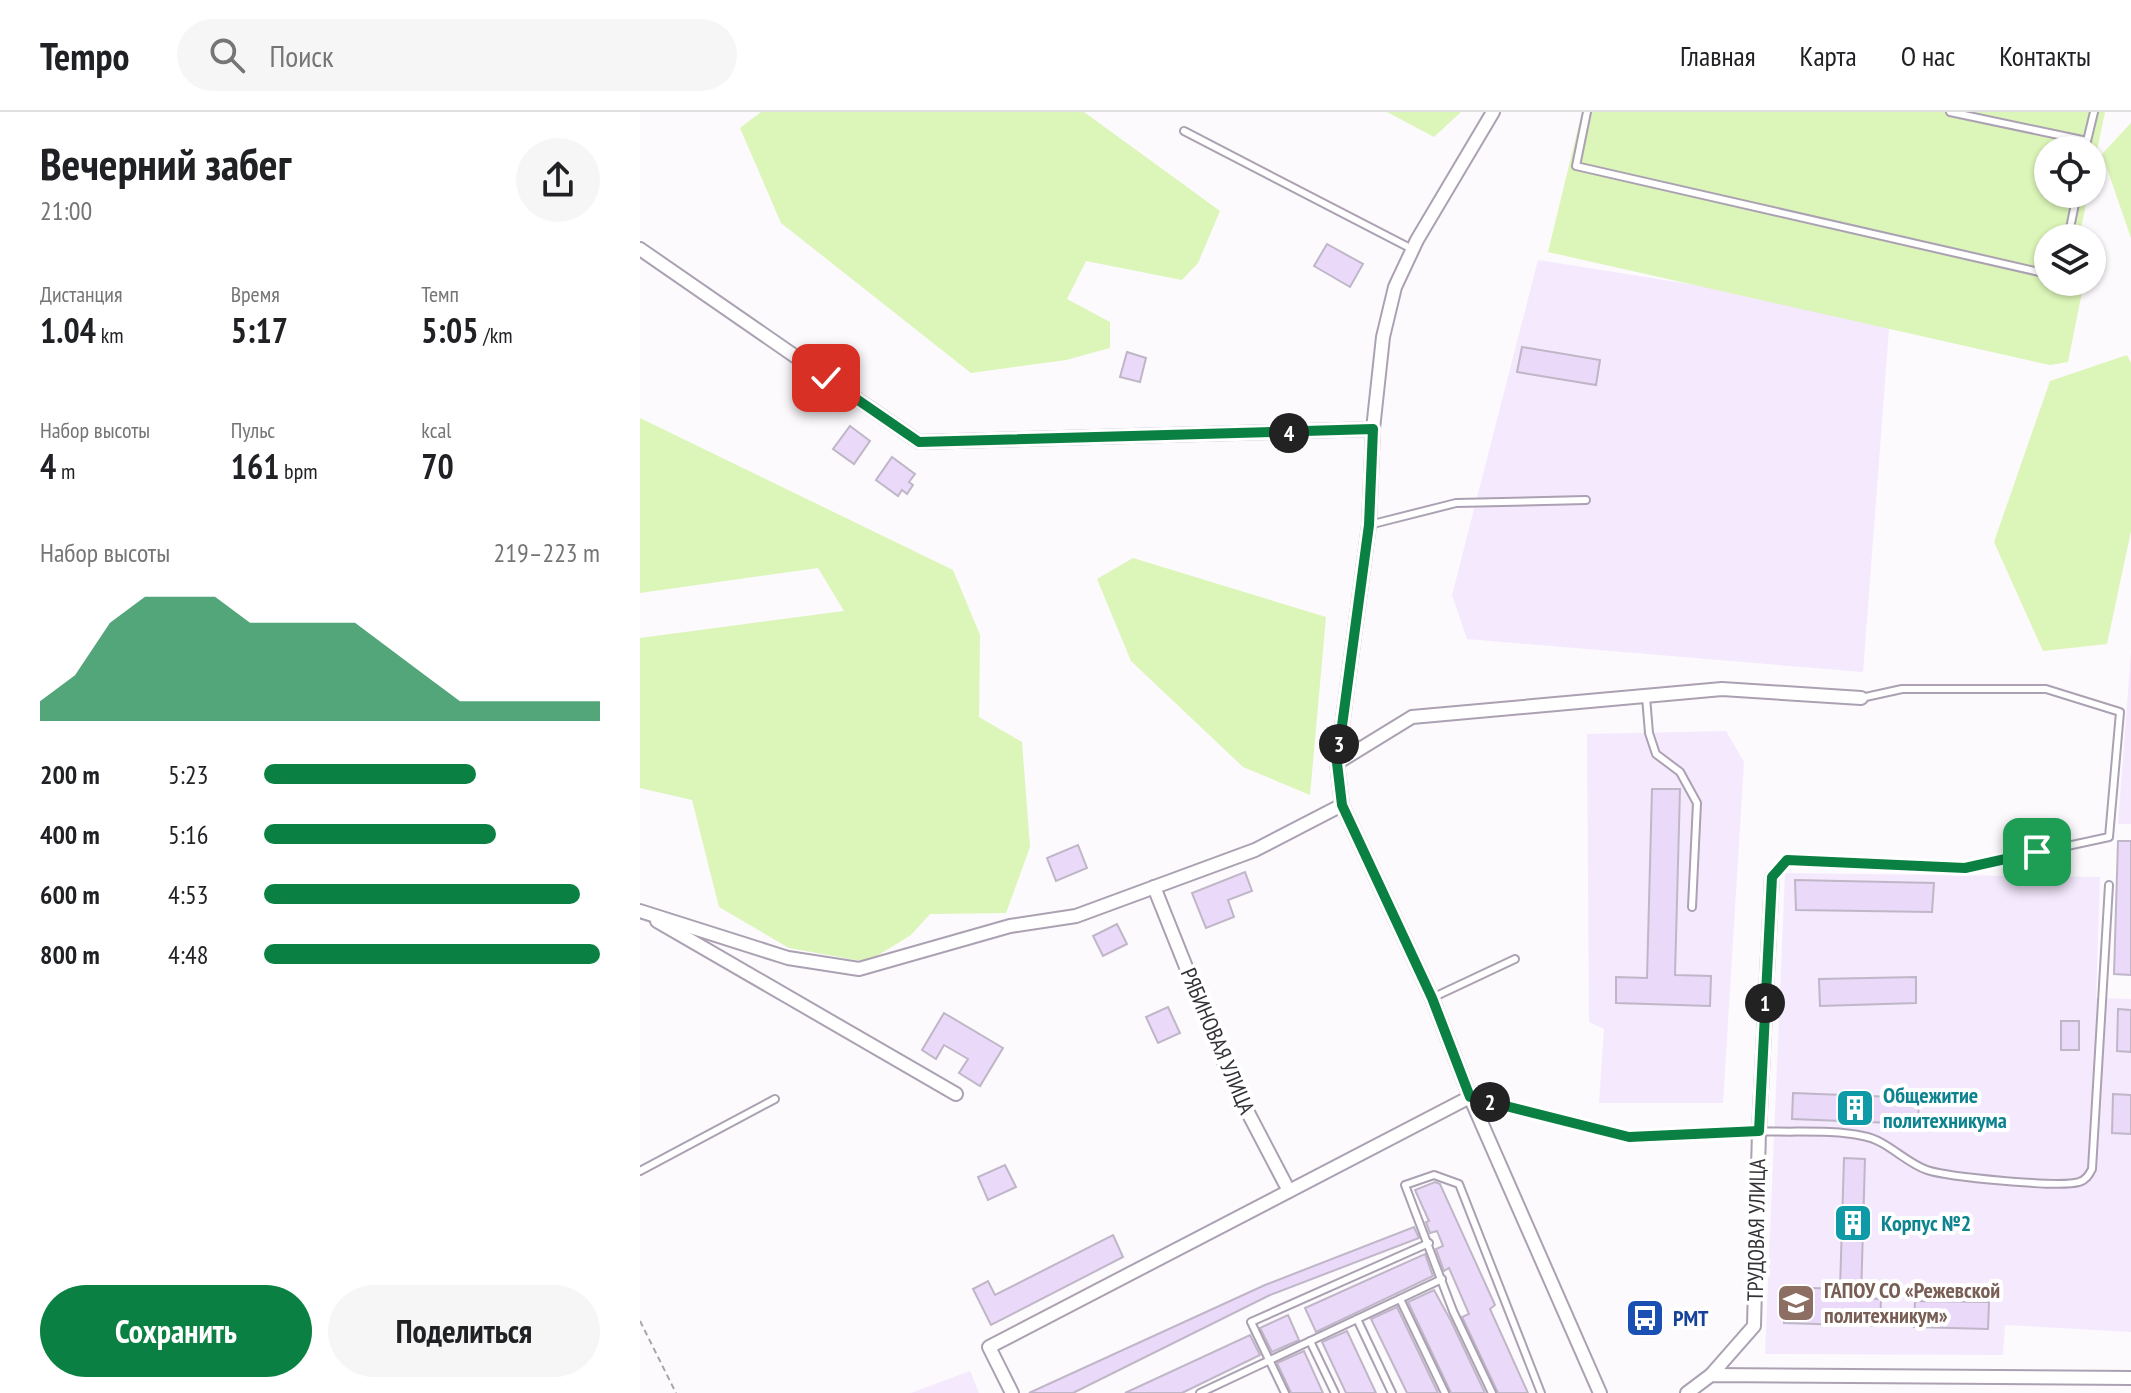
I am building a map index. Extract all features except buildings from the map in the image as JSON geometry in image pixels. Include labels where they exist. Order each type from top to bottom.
[{"type":"street","points":[[1493,112],[1412,249],[1395,287],[1383,337],[1373,429],[1369,525],[1337,763],[1342,805],[1432,998],[1470,1097],[1600,1393]]},
{"type":"street","points":[[640,249],[919,442],[1373,429]]},
{"type":"street","points":[[1337,763],[1412,717],[1645,693],[1722,689],[1861,698]]},
{"type":"street","points":[[640,911],[788,958],[859,969],[1010,926],[1076,916],[1255,850],[1342,805]]},
{"type":"street","name":"ТРУДОВАЯ УЛИЦА","points":[[1687,1393],[1711,1375],[1754,1326],[1759,1131],[1772,877]]},
{"type":"street","name":"РЯБИНОВАЯ УЛИЦА","points":[[1154,887],[1232,1082],[1289,1191]]},
{"type":"street","points":[[640,911],[956,1094]]},
{"type":"street","points":[[1012,1393],[989,1347],[1470,1097]]},
{"type":"street","points":[[1711,1375],[2131,1378]]},
{"type":"lane","points":[[1587,112],[1576,166],[2034,271]]},
{"type":"lane","points":[[1950,112],[2063,136]]},
{"type":"lane","points":[[2088,136],[2094,112]]},
{"type":"lane","points":[[1184,131],[1412,249]]},
{"type":"lane","points":[[1369,525],[1456,503],[1586,500]]},
{"type":"lane","points":[[1772,877],[1787,860],[1965,868],[2109,837],[2120,712],[2046,689],[1902,689],[1861,698]]},
{"type":"lane","points":[[1645,693],[1649,733],[1656,754],[1680,772],[1697,803],[1692,907]]},
{"type":"lane","points":[[1759,1131],[1861,1135],[1879,1140],[1926,1170],[2054,1183],[2078,1183],[2086,1178],[2092,1169],[2109,885]]},
{"type":"lane","points":[[1432,998],[1515,959]]},
{"type":"lane","points":[[640,1171],[775,1099]]},
{"type":"lane","points":[[1492,1393],[1405,1185],[1434,1175],[1459,1184],[1541,1393]]},
{"type":"lane","points":[[1285,1393],[1251,1322],[1429,1243]]},
{"type":"lane","points":[[1200,1393],[1442,1279]]},
{"type":"lane","points":[[1400,1299],[1445,1393]]},
{"type":"lane","points":[[1357,1319],[1392,1393]]},
{"type":"lane","points":[[1310,1341],[1335,1393]]},
{"type":"path","points":[[1470,1097],[1629,1137],[1759,1131]]},
{"type":"path","points":[[640,1321],[676,1393]]},
{"type":"shaded area","points":[[1538,260],[1890,316],[1863,672],[1467,639],[1452,595]]},
{"type":"shaded area","points":[[2131,652],[2131,824],[2118,824]]},
{"type":"shaded area","points":[[1726,731],[1744,762],[1723,1103],[1599,1103],[1604,1029],[1589,1022],[1587,734]]},
{"type":"shaded area","points":[[1785,873],[2100,877],[2096,998],[2131,999],[2131,1332],[2005,1325],[2003,1355],[1765,1354]]},
{"type":"shaded area","points":[[970,1371],[979,1393],[911,1393]]},
{"type":"green space","points":[[761,112],[1084,112],[1220,211],[1198,263],[1182,280],[1086,261],[1067,299],[1110,322],[1110,348],[1066,360],[971,373],[781,223],[740,128]]},
{"type":"green space","points":[[1387,112],[1461,112],[1434,137]]},
{"type":"green space","points":[[1582,112],[2105,112],[2100,136],[2034,136],[2034,208],[2085,208],[2082,224],[2034,224],[2034,296],[2081,296],[2068,362],[2050,365],[1548,252]]},
{"type":"green space","points":[[2131,123],[2131,238],[2106,166],[2106,150]]},
{"type":"green space","points":[[2127,355],[2131,363],[2131,531],[2107,644],[2043,651],[1994,542],[2050,381]]},
{"type":"green space","points":[[640,418],[953,570],[980,635],[979,717],[1022,742],[1030,847],[1006,913],[930,914],[911,935],[867,962],[789,948],[719,907],[692,800],[640,788],[640,638],[844,611],[818,568],[640,593]]},
{"type":"green space","points":[[1133,558],[1326,617],[1310,795],[1243,767],[1131,661],[1097,579]]},
{"type":"place","name":"Общежитие политехникума","points":[[1855,1108]]},
{"type":"place","name":"Корпус №2","points":[[1853,1223]]},
{"type":"place","name":"ГАПОУ СО «Режевской политехникум»","points":[[1796,1303]]},
{"type":"place","name":"РМТ","points":[[1645,1318]]},
{"type":"route","points":[[826,378],[919,442],[1373,429],[1369,525],[1337,763],[1342,805],[1432,998],[1470,1097],[1629,1137],[1759,1131],[1772,877],[1787,860],[1965,868],[2037,852]]}]
